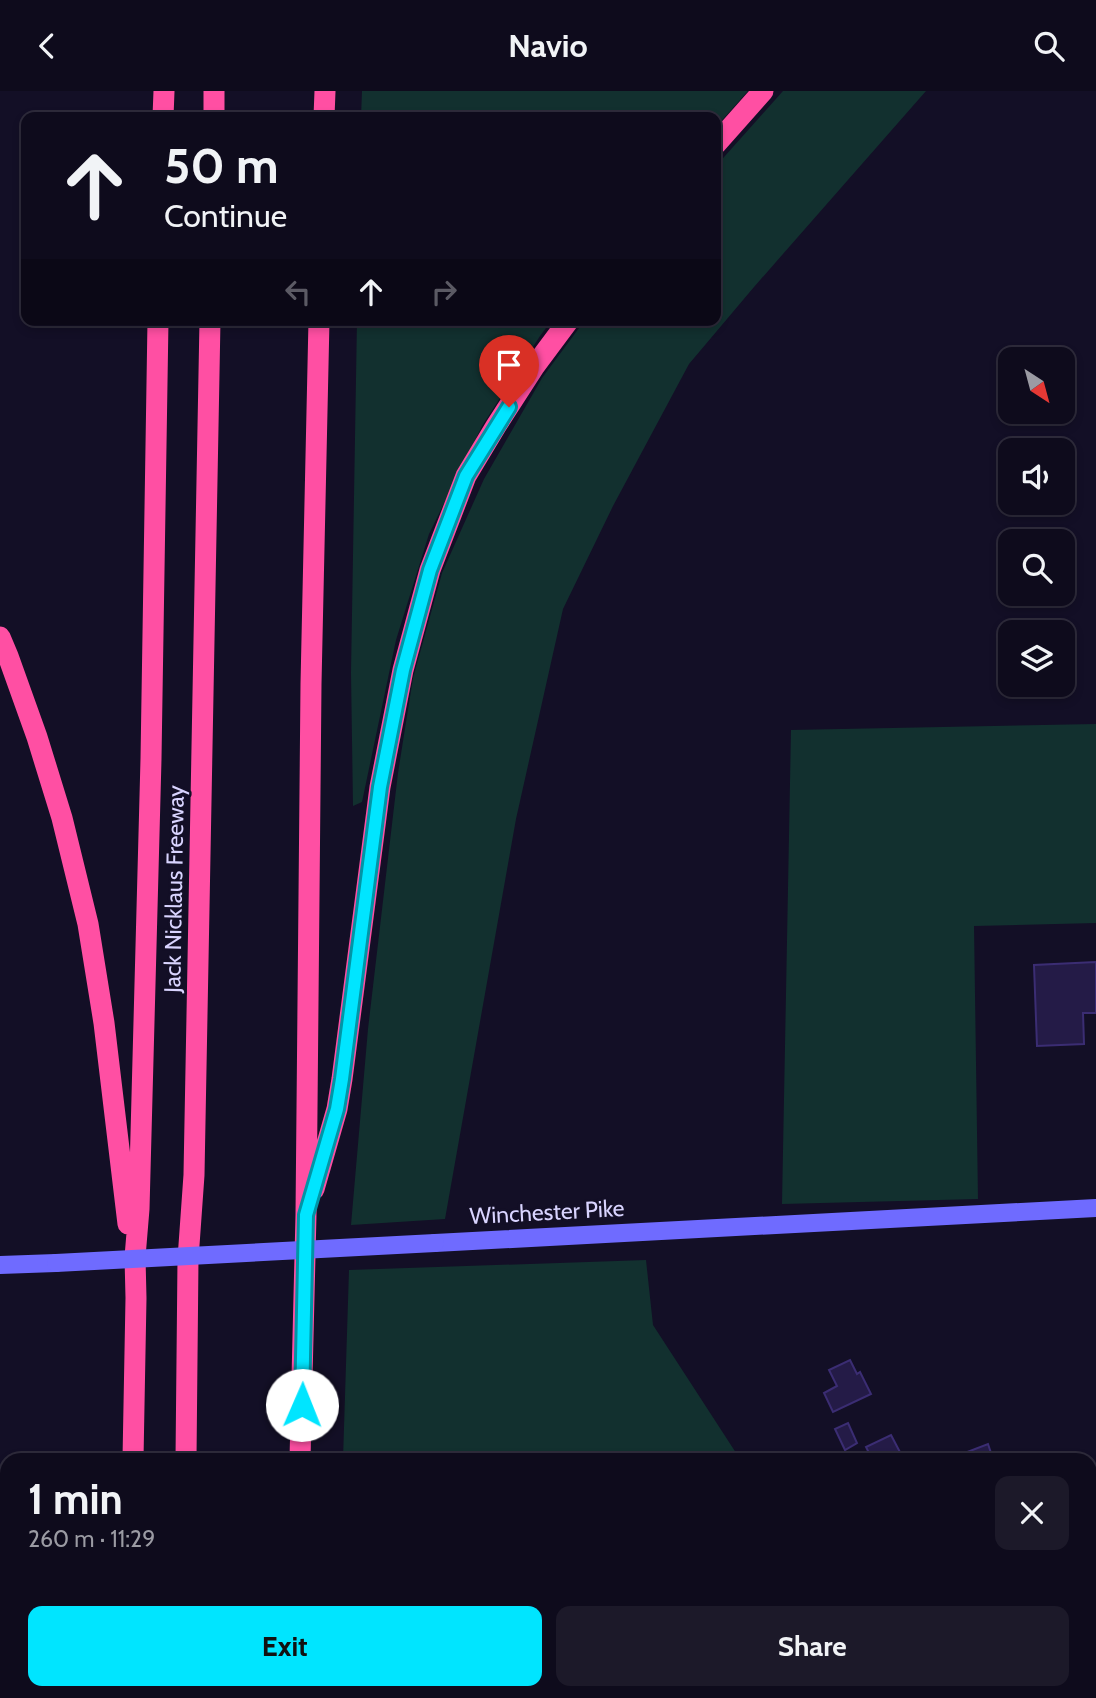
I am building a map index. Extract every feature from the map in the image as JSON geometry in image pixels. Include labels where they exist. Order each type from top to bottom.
[{"type":"highway","points":[[163,112],[164,91]]},
{"type":"highway","points":[[214,91],[214,112]]},
{"type":"highway","points":[[324,112],[325,91]]},
{"type":"highway","points":[[721,138],[763,91]]},
{"type":"highway","points":[[133,1453],[135,1257],[139,1209],[148,912],[158,326]]},
{"type":"highway","name":"Jack Nicklaus Freeway","points":[[186,1453],[188,1259],[195,1133],[211,326]]},
{"type":"highway","points":[[300,1453],[306,1215],[311,672],[319,326]]},
{"type":"highway","points":[[306,1215],[337,1109],[380,787],[403,670],[430,570],[466,476],[522,387],[565,326]]},
{"type":"highway","points":[[0,637],[21,691],[58,807],[88,924],[104,1023],[127,1217],[135,1257]]},
{"type":"main road","name":"Winchester Pike","points":[[0,1265],[1096,1208]]},
{"type":"green space","points":[[362,91],[748,91],[721,121],[721,112],[361,112]]},
{"type":"green space","points":[[783,91],[926,91],[689,364],[613,506],[563,609],[516,819],[445,1219],[351,1225],[368,1029],[398,773],[413,678],[442,573],[484,479],[542,378],[581,326],[721,326],[721,160]]},
{"type":"green space","points":[[357,326],[548,326],[482,426],[429,534],[396,640],[362,802],[353,806],[351,673]]},
{"type":"green space","points":[[1096,724],[1096,923],[974,926],[978,1199],[782,1204],[791,730]]},
{"type":"green space","points":[[646,1260],[653,1325],[736,1453],[343,1453],[349,1270]]},
{"type":"building","points":[[1096,962],[1096,1013],[1083,1013],[1084,1044],[1037,1046],[1034,965]]},
{"type":"building","points":[[850,1360],[857,1374],[860,1372],[871,1394],[833,1412],[824,1393],[837,1386],[829,1370]]},
{"type":"building","points":[[848,1423],[857,1443],[845,1450],[835,1429]]},
{"type":"building","points":[[891,1435],[900,1453],[869,1453],[866,1447]]},
{"type":"building","points":[[988,1444],[991,1453],[965,1453]]},
{"type":"route","points":[[302,1405],[306,1215],[337,1109],[380,787],[403,670],[430,570],[466,476],[509,407]]}]
